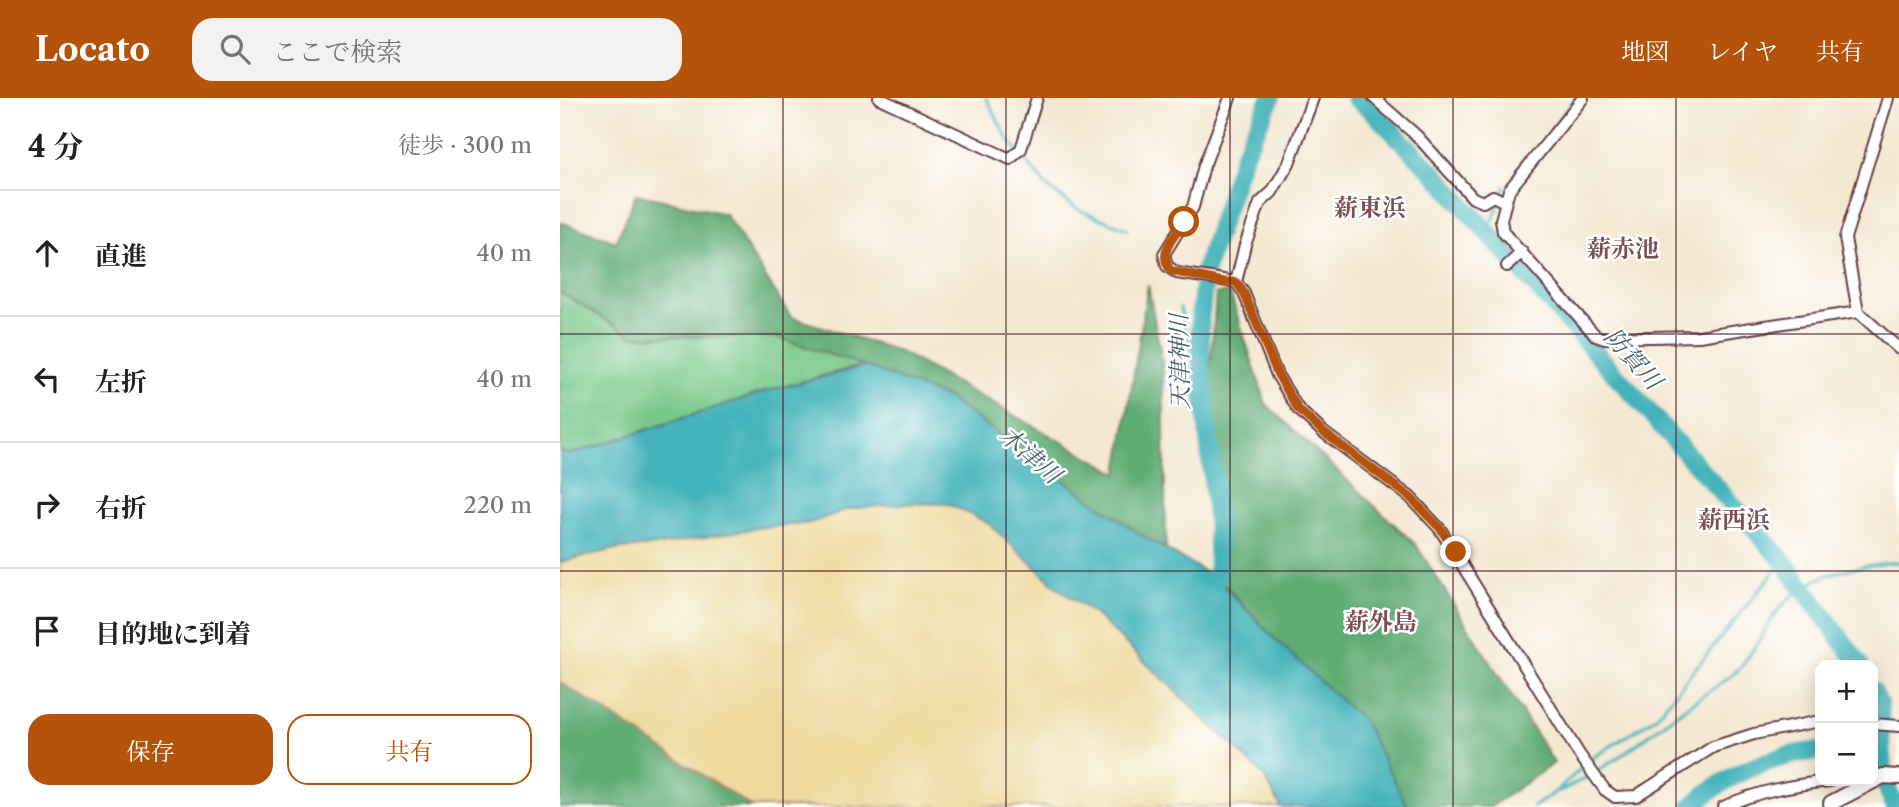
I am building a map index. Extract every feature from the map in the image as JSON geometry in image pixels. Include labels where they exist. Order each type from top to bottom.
[{"type":"main road","points":[[1831,803],[1883,776],[1899,777]]},
{"type":"street","points":[[879,98],[1010,159],[1021,149],[1037,98]]},
{"type":"street","points":[[1230,98],[1204,166],[1193,207],[1164,254],[1164,261],[1171,271],[1236,282],[1244,293],[1283,386],[1298,409],[1323,432],[1410,497],[1440,528],[1579,754],[1605,790],[1615,797],[1636,796],[1713,747],[1754,734],[1815,722]]},
{"type":"street","points":[[1236,282],[1245,245],[1260,203],[1272,192],[1289,163],[1313,98]]},
{"type":"street","points":[[1374,98],[1417,136],[1473,198],[1483,202],[1493,196],[1505,202]]},
{"type":"street","points":[[1583,98],[1509,190],[1501,219],[1503,232],[1520,254],[1596,336],[1699,336],[1858,312]]},
{"type":"street","points":[[1888,98],[1845,239],[1858,312],[1899,349]]},
{"type":"street","points":[[1507,266],[1520,254]]},
{"type":"street","points":[[1878,724],[1899,726]]},
{"type":"street","points":[[1723,807],[1744,797],[1788,785],[1815,782]]},
{"type":"green space","points":[[636,194],[725,214],[791,317],[900,352],[1118,473],[1148,285],[1163,367],[1166,549],[1141,535],[947,398],[868,367],[776,337],[633,336],[560,292],[560,222],[616,242]]},
{"type":"green space","points":[[560,292],[634,336],[776,337],[866,364],[774,389],[571,454],[560,452]]},
{"type":"green space","points":[[1216,293],[1230,293],[1266,404],[1416,545],[1554,763],[1490,807],[1407,807],[1274,638],[1216,576],[1217,521],[1210,376]]},
{"type":"green space","points":[[560,682],[562,683],[752,807],[560,807]]},
{"type":"sand","points":[[911,503],[949,504],[988,523],[1059,589],[1096,615],[1263,775],[1281,807],[752,807],[560,682],[560,562],[611,550],[659,545],[757,528],[810,523],[848,509]]},
{"type":"water","points":[[866,366],[947,398],[1141,535],[1216,578],[1274,638],[1364,722],[1408,807],[1281,807],[1263,774],[1096,615],[1059,589],[988,523],[949,504],[911,503],[848,509],[810,523],[757,528],[659,545],[611,550],[560,562],[560,452],[571,454],[774,389]]},
{"type":"waterway","points":[[986,98],[1008,139],[1046,186],[1077,209],[1127,229]]},
{"type":"waterway","name":"天津神川","points":[[1209,601],[1218,569],[1217,521],[1201,365],[1200,317],[1206,267],[1243,156],[1271,98]]},
{"type":"waterway","name":"防賀川","points":[[1355,98],[1371,110],[1435,174],[1783,561],[1856,660]]},
{"type":"waterway","points":[[1551,129],[1576,98]]},
{"type":"waterway","points":[[1488,234],[1505,187]]},
{"type":"waterway","points":[[1180,308],[1189,344],[1201,365]]},
{"type":"waterway","points":[[1533,807],[1553,794],[1594,757],[1655,718],[1783,561]]},
{"type":"waterway","points":[[1553,794],[1606,765],[1736,672],[1772,619],[1797,592],[1828,575],[1862,566],[1899,562]]},
{"type":"waterway","name":"防賀川","points":[[1878,702],[1884,781],[1895,807]]},
{"type":"waterway","points":[[1691,807],[1719,785],[1751,768],[1785,757],[1815,752]]},
{"type":"district","name":"薪東浜","points":[[1370,208]]},
{"type":"district","name":"薪赤池","points":[[1623,249]]},
{"type":"district","name":"薪西浜","points":[[1734,520]]},
{"type":"district","name":"薪外島","points":[[1381,622]]},
{"type":"route","points":[[1184,222],[1164,254],[1164,261],[1171,271],[1236,282],[1244,293],[1283,386],[1298,409],[1323,432],[1410,497],[1440,528],[1456,552]]},
{"type":"water label","name":"木津川","points":[[1030,455]]}]
